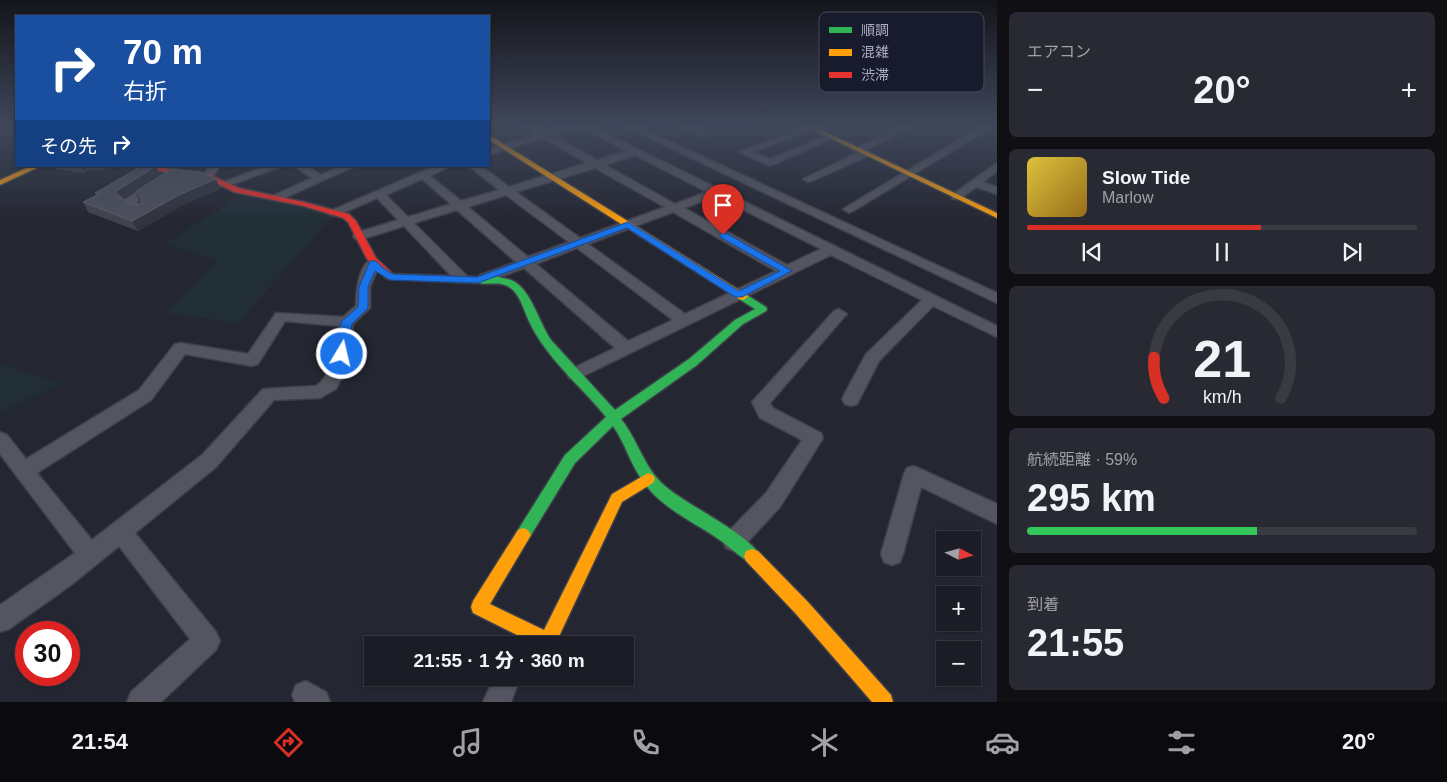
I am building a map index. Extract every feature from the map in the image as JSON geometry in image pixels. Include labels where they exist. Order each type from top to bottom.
[{"type":"street","points":[[521,636],[479,606],[570,459],[613,418],[694,362],[739,322],[762,309],[525,160]]},
{"type":"street","points":[[589,160],[787,271]]},
{"type":"street","points":[[359,236],[610,160]]},
{"type":"street","points":[[652,160],[997,332]]},
{"type":"street","points":[[701,160],[997,299]]},
{"type":"street","points":[[761,160],[770,164],[776,160]]},
{"type":"street","points":[[808,179],[846,160]]},
{"type":"street","points":[[877,160],[997,216]]},
{"type":"street","points":[[850,209],[934,160]]},
{"type":"street","points":[[0,183],[36,167]]},
{"type":"street","points":[[137,167],[175,172],[211,171],[224,184],[237,190],[334,212],[352,221],[373,263],[390,277],[485,278],[509,282],[522,293],[526,310],[535,328],[557,357],[575,374],[623,430],[640,468],[654,486],[734,541],[769,572],[854,664],[884,702]]},
{"type":"street","points":[[224,184],[274,167]]},
{"type":"street","points":[[301,167],[321,180]]},
{"type":"street","points":[[276,198],[348,167]]},
{"type":"street","points":[[334,212],[443,167]]},
{"type":"street","points":[[475,167],[684,321]]},
{"type":"street","points":[[956,197],[995,170]]},
{"type":"street","points":[[141,211],[128,202],[175,172]]},
{"type":"street","points":[[423,175],[627,349]]},
{"type":"street","points":[[976,183],[997,191]]},
{"type":"street","points":[[485,278],[717,192]]},
{"type":"street","points":[[379,194],[462,279]]},
{"type":"street","points":[[575,374],[832,249]]},
{"type":"street","points":[[0,620],[63,577],[208,461],[269,394],[320,392],[330,385],[339,367],[346,322],[363,308],[364,287],[373,263]]},
{"type":"street","points":[[851,399],[872,358],[932,299]]},
{"type":"street","points":[[734,541],[773,500],[814,438],[766,413],[761,402],[839,314]]},
{"type":"street","points":[[25,470],[146,395],[181,348],[252,360],[281,316],[346,322]]},
{"type":"street","points":[[0,440],[90,555]]},
{"type":"street","points":[[892,554],[914,474],[997,514]]},
{"type":"street","points":[[550,636],[617,498],[648,479]]},
{"type":"street","points":[[121,532],[207,640],[141,702]]},
{"type":"street","points":[[497,702],[504,686]]},
{"type":"shaded area","points":[[244,194],[335,214],[238,323],[167,313],[217,261],[165,243]]},
{"type":"shaded area","points":[[0,364],[61,383],[0,413]]},
{"type":"building","points":[[140,167],[154,167],[115,192],[132,206],[142,204],[141,196],[135,192],[171,169],[200,172],[216,179],[181,194],[132,221],[83,202],[101,193],[95,193]]},
{"type":"traffic: fast","points":[[477,280],[495,279],[508,282],[517,288],[547,343],[622,429],[652,483],[670,499],[730,538],[752,556]]},
{"type":"traffic: fast","points":[[523,535],[570,459],[613,418],[693,362],[739,322],[762,309],[743,297]]},
{"type":"traffic: slow","points":[[525,160],[743,297]]},
{"type":"traffic: slow","points":[[879,160],[997,216]]},
{"type":"traffic: slow","points":[[0,183],[36,167]]},
{"type":"traffic: slow","points":[[523,535],[479,607],[548,641],[617,498],[648,479]]},
{"type":"traffic: slow","points":[[752,556],[802,608],[884,702]]},
{"type":"traffic: jam","points":[[137,167],[208,176],[237,190],[304,204],[346,216],[352,221],[372,259],[390,277],[477,280]]},
{"type":"route","points":[[342,354],[346,322],[363,308],[364,287],[373,263],[390,277],[478,280],[628,225],[738,295],[787,271],[723,235]]}]
